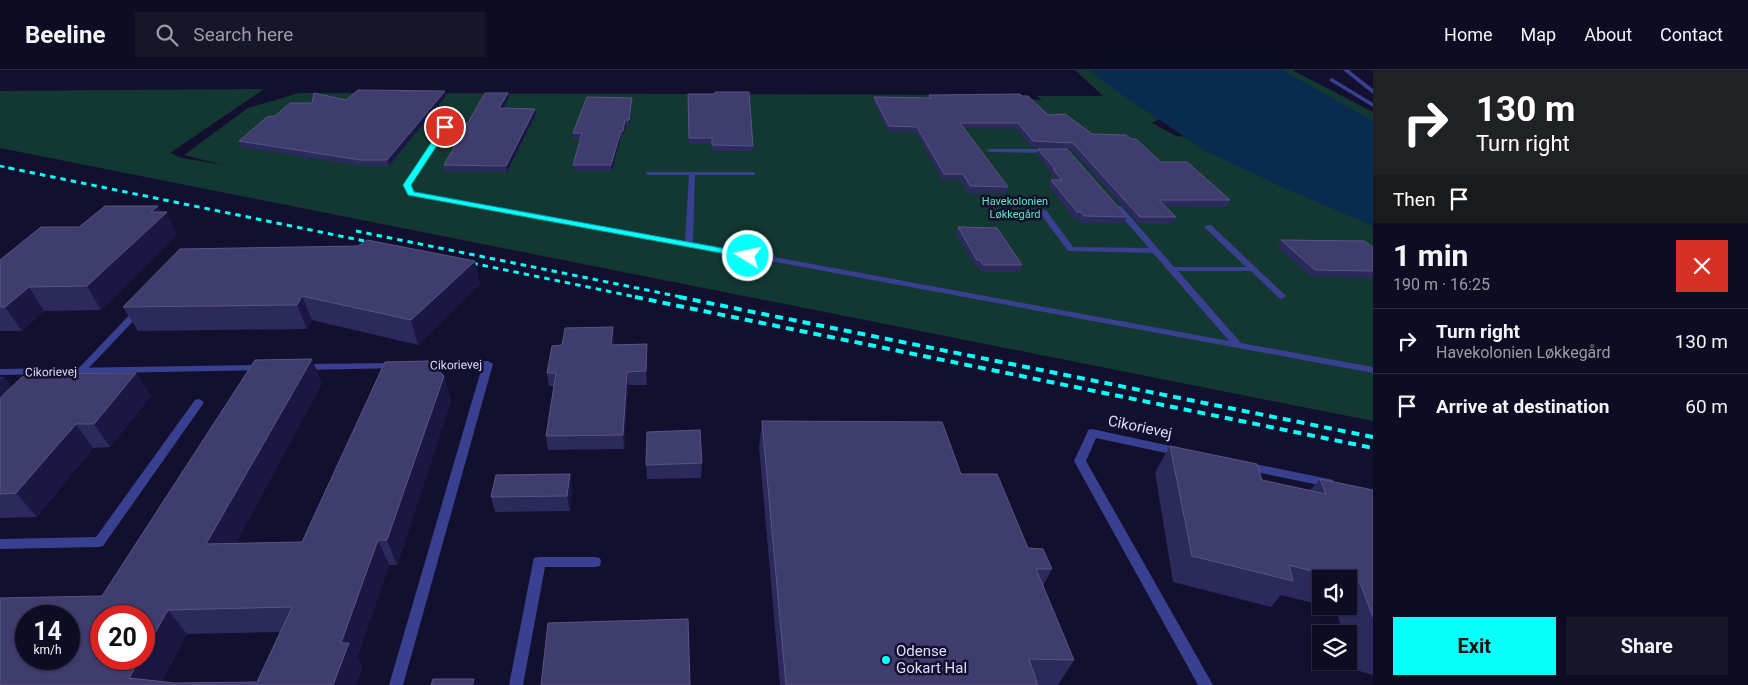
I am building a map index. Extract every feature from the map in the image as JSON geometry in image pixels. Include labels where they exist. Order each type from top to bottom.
[{"type":"street","points":[[1346,70],[1373,92]]},
{"type":"street","points":[[1332,80],[1373,105]]},
{"type":"street","points":[[454,114],[407,185],[411,193],[1373,370]]},
{"type":"street","points":[[990,150],[1059,151]]},
{"type":"street","points":[[648,173],[753,174]]},
{"type":"street","points":[[689,245],[692,173]]},
{"type":"street","points":[[1112,201],[1238,345]]},
{"type":"street","points":[[1043,212],[1071,249],[1156,251]]},
{"type":"street","points":[[1208,227],[1282,296]]},
{"type":"street","points":[[1172,269],[1254,269]]},
{"type":"street","points":[[81,371],[143,306]]},
{"type":"street","name":"Cikorievej","points":[[289,368],[488,364],[396,685]]},
{"type":"street","name":"Cikorievej","points":[[0,372],[270,368]]},
{"type":"street","points":[[46,385],[59,371]]},
{"type":"street","points":[[0,544],[99,542],[199,402]]},
{"type":"street","name":"Cikorievej","points":[[1189,454],[1092,433],[1080,460],[1206,685]]},
{"type":"street","points":[[1237,464],[1344,486]]},
{"type":"street","points":[[516,685],[539,562],[595,562]]},
{"type":"green space","name":"Havekolonien Løkkegård","points":[[1075,70],[1091,70],[1172,113],[1152,123],[1176,136],[1215,139],[1373,210],[1373,421],[0,148],[0,91],[264,89],[170,153],[182,158],[223,165],[184,155],[248,108],[299,93],[976,95],[1042,100],[1036,96],[1103,96]]},
{"type":"green space","points":[[1271,70],[1292,70],[1373,112],[1373,126]]},
{"type":"water","points":[[1089,70],[1282,70],[1373,121],[1373,226],[1282,187],[1206,151],[1115,90]]},
{"type":"building","points":[[358,90],[445,91],[387,160],[360,160],[239,141],[267,117],[275,116],[290,103],[312,103],[314,93],[346,100]]},
{"type":"building","points":[[715,92],[749,92],[753,146],[712,145],[712,138],[689,138],[688,94],[715,94]]},
{"type":"building","points":[[485,93],[508,93],[499,108],[535,109],[506,166],[444,165]]},
{"type":"building","points":[[1020,94],[1028,96],[1048,115],[1065,114],[1092,134],[1126,135],[1131,139],[1136,139],[1161,162],[1187,162],[1230,200],[1159,200],[1176,217],[1140,217],[1073,143],[1033,141],[1018,123],[960,123],[1008,187],[970,186],[963,174],[944,174],[917,127],[889,126],[874,97],[931,98],[929,95]]},
{"type":"building","points":[[587,97],[632,98],[629,120],[625,120],[611,165],[573,165],[582,133],[573,133]]},
{"type":"building","points":[[1038,149],[1067,149],[1127,217],[1084,216],[1081,212],[1077,212],[1051,180],[1062,180]]},
{"type":"building","points":[[105,206],[158,206],[151,212],[167,212],[87,286],[29,287],[5,307],[0,307],[0,260],[41,227],[79,227]]},
{"type":"building","points":[[958,227],[997,228],[1022,265],[983,265],[980,260],[977,260]]},
{"type":"building","points":[[367,240],[475,261],[411,320],[302,296],[297,305],[123,307],[180,249],[358,246]]},
{"type":"building","points":[[1281,240],[1364,241],[1373,247],[1373,271],[1315,270]]},
{"type":"building","points":[[613,327],[611,345],[647,344],[646,371],[627,372],[623,435],[546,436],[556,373],[547,373],[552,346],[562,345],[565,328]]},
{"type":"building","points":[[312,359],[206,544],[302,542],[385,362],[428,361],[444,376],[387,540],[378,540],[341,643],[349,643],[333,685],[0,685],[0,598],[102,596],[255,360]],"holes":[[[90,605],[155,605],[155,633],[168,610],[292,607],[257,682],[175,683],[129,678],[134,670],[90,670]]]},
{"type":"building","points":[[136,373],[94,424],[76,424],[16,493],[0,494],[0,398],[22,377],[35,376],[37,374]]},
{"type":"building","points":[[762,421],[942,422],[961,474],[997,474],[1028,548],[1043,549],[1052,569],[1036,569],[1074,660],[1029,659],[1038,685],[786,685]]},
{"type":"building","points":[[700,430],[702,463],[646,465],[647,432]]},
{"type":"building","points":[[1170,446],[1257,464],[1262,480],[1326,494],[1320,479],[1373,490],[1373,617],[1360,583],[1357,582],[1357,570],[1312,571],[1289,565],[1293,581],[1192,556]]},
{"type":"building","points":[[570,474],[567,496],[491,497],[496,475]]},
{"type":"building","points":[[688,619],[690,685],[541,685],[548,623]]},
{"type":"building","points":[[433,679],[474,679],[472,685],[431,685]]},
{"type":"railway","points":[[0,166],[15,169]]},
{"type":"railway","points":[[9,168],[379,244]]},
{"type":"railway","points":[[356,231],[686,298]]},
{"type":"railway","points":[[462,261],[641,298]]},
{"type":"railway","points":[[635,297],[1373,448]]},
{"type":"railway","points":[[679,297],[1373,437]]},
{"type":"place","name":"Odense Gokart Hal","points":[[886,660]]},
{"type":"route","points":[[445,127],[407,185],[411,193],[748,256]]}]
